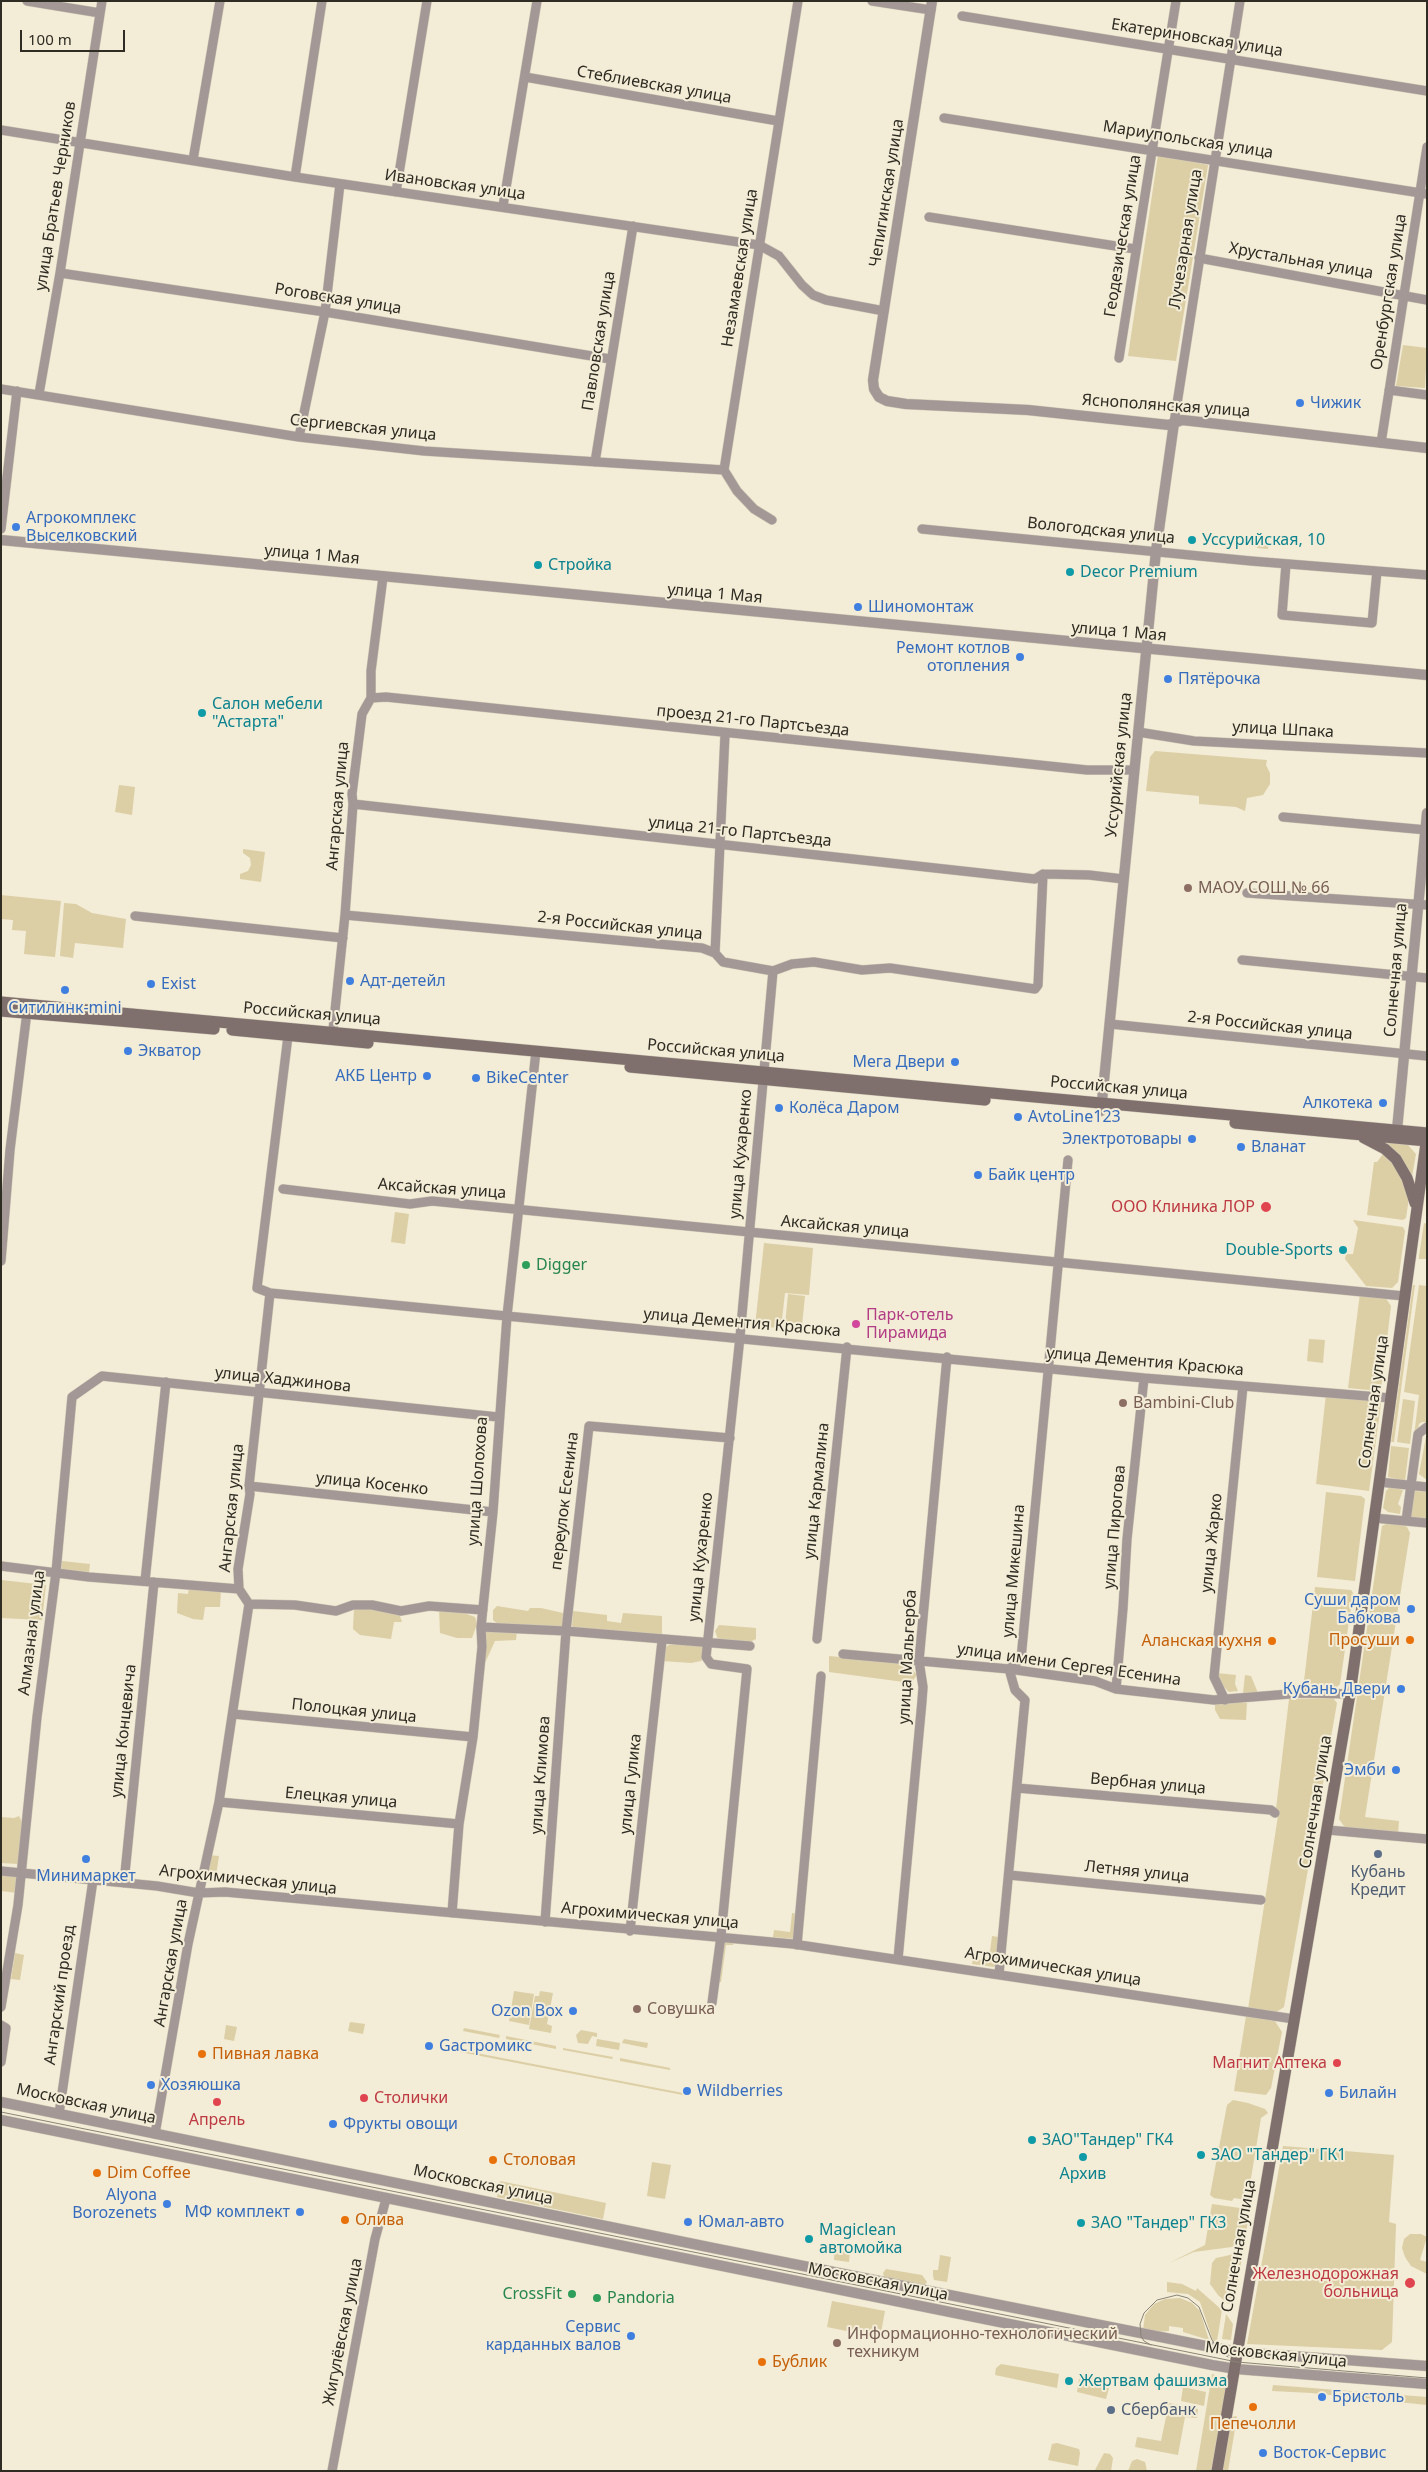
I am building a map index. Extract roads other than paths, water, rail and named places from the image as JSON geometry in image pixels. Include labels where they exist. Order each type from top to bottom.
[{"type":"main road","name":"Российская улица","points":[[1,1002],[332,1036],[1102,1107],[1397,1130],[1427,1135]]},
{"type":"main road","name":"Российская улица","points":[[1,1011],[288,1036],[332,1036]]},
{"type":"main road","name":"Российская улица","points":[[1102,1107],[1426,1141]]},
{"type":"main road","points":[[1358,1135],[1385,1149],[1396,1159],[1412,1190],[1417,1209]]},
{"type":"main road","name":"Солнечная улица","points":[[1216,2471],[1236,2369],[1350,1694],[1427,1135]]},
{"type":"street","points":[[27,1],[100,14]]},
{"type":"street","name":"улица Братьев Черников","points":[[39,394],[60,273],[102,1]]},
{"type":"street","points":[[194,160],[220,1]]},
{"type":"street","points":[[295,177],[322,1]]},
{"type":"street","points":[[396,192],[427,1]]},
{"type":"street","points":[[503,206],[538,1]]},
{"type":"street","name":"Незамаевская улица","points":[[724,470],[798,1]]},
{"type":"street","points":[[872,1],[932,5]]},
{"type":"street","name":"Геодезическая улица","points":[[1119,358],[1176,1]]},
{"type":"street","name":"Лучезарная улица","points":[[1174,423],[1240,1]]},
{"type":"street","name":"Чепигинская улица","points":[[874,389],[884,312],[932,5]]},
{"type":"street","name":"Екатериновская улица","points":[[962,16],[1427,91]]},
{"type":"street","name":"Стеблиевская улица","points":[[525,78],[778,121]]},
{"type":"street","name":"Мариупольская улица","points":[[944,118],[1153,149],[1423,193]]},
{"type":"street","name":"Ивановская улица","points":[[1,130],[340,184],[759,244],[779,256],[802,285],[813,295],[826,300],[884,312]]},
{"type":"street","name":"Оренбургская улица","points":[[1381,443],[1404,294],[1423,193],[1427,147]]},
{"type":"street","points":[[299,437],[325,312],[340,184]]},
{"type":"street","points":[[929,217],[1136,249]]},
{"type":"street","name":"Павловская улица","points":[[595,462],[610,359],[633,226]]},
{"type":"street","name":"Хрустальная улица","points":[[1199,258],[1404,294],[1427,300]]},
{"type":"street","name":"Роговская улица","points":[[60,273],[325,312],[610,359]]},
{"type":"street","name":"Сергиевская улица","points":[[1,389],[299,437],[424,451],[724,470]]},
{"type":"street","name":"Яснополянская улица","points":[[874,389],[879,397],[887,401],[902,403],[1028,410],[1169,425],[1182,420],[1427,448]]},
{"type":"street","points":[[1389,390],[1427,395]]},
{"type":"street","points":[[1,529],[17,391]]},
{"type":"street","name":"Уссурийская улица","points":[[1102,1107],[1156,551],[1174,423]]},
{"type":"street","points":[[724,470],[737,491],[754,509],[772,520]]},
{"type":"street","name":"Вологодская улица","points":[[922,529],[1286,564],[1427,575]]},
{"type":"street","name":"улица 1 Мая","points":[[1,540],[1427,676]]},
{"type":"street","points":[[1286,564],[1282,615],[1372,624],[1377,571]]},
{"type":"street","name":"Ангарская улица","points":[[332,1036],[345,915],[353,804],[352,794],[362,714],[371,698],[371,670],[383,577]]},
{"type":"street","name":"проезд 21-го Партсъезда","points":[[371,698],[386,698],[1087,770],[1134,770]]},
{"type":"street","name":"улица Шпака","points":[[1138,732],[1194,741],[1427,753]]},
{"type":"street","points":[[715,953],[725,734]]},
{"type":"street","name":"улица 21-го Партсъезда","points":[[353,804],[1035,879],[1043,874],[1089,875],[1123,879]]},
{"type":"street","name":"Солнечная улица","points":[[1397,1130],[1412,976],[1423,905],[1427,813]]},
{"type":"street","points":[[1283,817],[1426,829]]},
{"type":"street","name":"2-я Российская улица","points":[[345,915],[702,948],[715,953],[723,962],[773,971],[792,964],[814,962],[862,970],[890,968],[1035,989],[1038,985],[1043,874]]},
{"type":"street","points":[[1247,893],[1423,905]]},
{"type":"street","points":[[135,916],[343,938]]},
{"type":"street","points":[[1242,960],[1427,978]]},
{"type":"street","name":"улица Кухаренко","points":[[712,2003],[721,1936],[747,1669],[711,1664],[706,1657],[740,1337],[773,971]]},
{"type":"street","points":[[1,1261],[10,1150],[26,1020]]},
{"type":"street","name":"2-я Российская улица","points":[[1110,1024],[1427,1056]]},
{"type":"street","points":[[270,1293],[257,1288],[288,1036]]},
{"type":"street","name":"улица Шолохова","points":[[452,1913],[459,1824],[473,1737],[482,1647],[481,1627],[493,1512],[506,1316],[535,1054]]},
{"type":"street","name":"улица Микешина","points":[[1009,1669],[1021,1659],[1068,1160]]},
{"type":"street","name":"Аксайская улица","points":[[283,1188],[410,1204],[432,1201],[1404,1296]]},
{"type":"street","name":"Ангарская улица","points":[[155,2134],[199,1893],[220,1802],[249,1604],[239,1589],[238,1569],[250,1494],[249,1486],[270,1293]]},
{"type":"street","name":"улица Дементия Красюка","points":[[270,1293],[847,1347],[1144,1378],[1391,1398]]},
{"type":"street","name":"улица Кармалина","points":[[817,1639],[847,1347]]},
{"type":"street","name":"улица Мальгерба","points":[[898,1959],[923,1687],[919,1660],[947,1357]]},
{"type":"street","name":"улица Хаджинова","points":[[72,1397],[102,1376],[498,1417]]},
{"type":"street","name":"улица Пирогова","points":[[1116,1689],[1127,1539],[1144,1378]]},
{"type":"street","name":"улица Концевича","points":[[124,1883],[166,1382]]},
{"type":"street","name":"улица Жарко","points":[[1225,1700],[1214,1677],[1244,1386]]},
{"type":"street","name":"Алмазная улица","points":[[1,2007],[22,1872],[37,1717],[56,1572],[72,1397]]},
{"type":"street","name":"переулок Есенина","points":[[566,1631],[584,1454],[589,1426],[730,1438]]},
{"type":"street","points":[[1406,1521],[1418,1434],[1427,1427]]},
{"type":"street","points":[[1380,1482],[1427,1487]]},
{"type":"street","name":"улица Косенко","points":[[249,1486],[493,1512]]},
{"type":"street","points":[[1374,1518],[1427,1523]]},
{"type":"street","points":[[1,1566],[89,1577],[239,1589]]},
{"type":"street","points":[[249,1604],[295,1604],[336,1611],[353,1606],[372,1604],[401,1611],[429,1606],[483,1610]]},
{"type":"street","points":[[481,1627],[566,1631],[662,1640],[707,1642],[720,1646],[750,1646]]},
{"type":"street","name":"улица Климова","points":[[545,1922],[566,1631]]},
{"type":"street","name":"улица Гулика","points":[[630,1931],[662,1640]]},
{"type":"street","name":"улица имени Сергея Есенина","points":[[843,1654],[1009,1669],[1096,1681],[1116,1689],[1225,1700],[1302,1693],[1350,1694]]},
{"type":"street","points":[[999,1974],[1025,1700],[1015,1690],[1009,1669]]},
{"type":"street","points":[[797,1945],[822,1676]]},
{"type":"street","name":"Полоцкая улица","points":[[233,1714],[473,1737]]},
{"type":"street","name":"Вербная улица","points":[[1017,1788],[1272,1810],[1275,1813]]},
{"type":"street","name":"Елецкая улица","points":[[220,1802],[459,1824]]},
{"type":"street","points":[[1328,1830],[1427,1839]]},
{"type":"street","name":"Агрохимическая улица","points":[[1,1871],[124,1883],[199,1893],[225,1892],[630,1931],[721,1936],[898,1959],[1294,2019]]},
{"type":"street","name":"Летняя улица","points":[[1009,1875],[1261,1900]]},
{"type":"street","name":"Ангарский проезд","points":[[59,2114],[93,1880]]},
{"type":"street","points":[[1,2025],[6,2028],[1,2062]]},
{"type":"street","name":"Московская улица","points":[[1,2102],[1238,2352],[1427,2366]]},
{"type":"street","name":"Московская улица","points":[[1,2120],[1236,2369],[1427,2384]]},
{"type":"street","points":[[382,2198],[385,2180]]},
{"type":"street","points":[[418,2205],[416,2196],[421,2188]]},
{"type":"street","name":"Жигулёвская улица","points":[[332,2471],[382,2198]]},
{"type":"street","points":[[664,2254],[667,2238]]},
{"type":"street","name":"Московская улица","points":[[955,2313],[963,2306],[958,2296]]},
{"type":"street","points":[[976,2318],[973,2308],[980,2301]]},
{"type":"street","points":[[1376,2380],[1378,2362]]},
{"type":"street","points":[[1391,2381],[1392,2364]]},
{"type":"tram line","points":[[1,2112],[1237,2362],[1427,2378]]},
{"type":"tram line","points":[[1151,2345],[1144,2341],[1141,2336],[1140,2324],[1144,2313],[1157,2300],[1177,2295],[1188,2298],[1199,2307],[1212,2340],[1221,2352],[1228,2357]]},
{"type":"place","name":"Чижик","points":[[1300,403]]},
{"type":"place","name":"Агрокомплекс Выселковский","points":[[16,527]]},
{"type":"place","name":"Уссурийская, 10","points":[[1192,540]]},
{"type":"place","name":"Стройка","points":[[538,565]]},
{"type":"place","name":"Decor Premium","points":[[1070,572]]},
{"type":"place","name":"Шиномонтаж","points":[[858,607]]},
{"type":"place","name":"Ремонт котлов отопления","points":[[1020,657]]},
{"type":"place","name":"Пятёрочка","points":[[1168,679]]},
{"type":"place","name":"Салон мебели \"Астарта\"","points":[[202,713]]},
{"type":"place","name":"МАОУ СОШ № 66","points":[[1188,888]]},
{"type":"place","name":"Адт-детейл","points":[[350,981]]},
{"type":"place","name":"Exist","points":[[151,984]]},
{"type":"place","name":"Ситилинк-mini","points":[[65,990]]},
{"type":"place","name":"Экватор","points":[[128,1051]]},
{"type":"place","name":"Мега Двери","points":[[955,1062]]},
{"type":"place","name":"АКБ Центр","points":[[427,1076]]},
{"type":"place","name":"BikeCenter","points":[[476,1078]]},
{"type":"place","name":"Алкотека","points":[[1383,1103]]},
{"type":"place","name":"Колёса Даром","points":[[779,1108]]},
{"type":"place","name":"AvtoLine123","points":[[1018,1117]]},
{"type":"place","name":"Электротовары","points":[[1192,1139]]},
{"type":"place","name":"Вланат","points":[[1241,1147]]},
{"type":"place","name":"Байк центр","points":[[978,1175]]},
{"type":"place","name":"ООО Клиника ЛОР","points":[[1266,1207]]},
{"type":"place","name":"Double-Sports","points":[[1343,1250]]},
{"type":"place","name":"Digger","points":[[526,1265]]},
{"type":"place","name":"Парк-отель Пирамида","points":[[856,1324]]},
{"type":"place","name":"Bambini-Club","points":[[1123,1403]]},
{"type":"place","name":"Суши даром Бабкова","points":[[1411,1609]]},
{"type":"place","name":"Просуши","points":[[1410,1640]]},
{"type":"place","name":"Аланская кухня","points":[[1272,1641]]},
{"type":"place","name":"Кубань Двери","points":[[1401,1689]]},
{"type":"place","name":"Эмби","points":[[1396,1770]]},
{"type":"place","name":"Кубань Кредит","points":[[1378,1854]]},
{"type":"place","name":"Минимаркет","points":[[86,1859]]},
{"type":"place","name":"Совушка","points":[[637,2009]]},
{"type":"place","name":"Ozon Box","points":[[573,2011]]},
{"type":"place","name":"Gастромикс","points":[[429,2046]]},
{"type":"place","name":"Пивная лавка","points":[[202,2054]]},
{"type":"place","name":"Магнит Аптека","points":[[1337,2063]]},
{"type":"place","name":"Хозяюшка","points":[[151,2085]]},
{"type":"place","name":"Wildberries","points":[[687,2091]]},
{"type":"place","name":"Билайн","points":[[1329,2093]]},
{"type":"place","name":"Столички","points":[[364,2098]]},
{"type":"place","name":"Апрель","points":[[217,2102]]},
{"type":"place","name":"Фрукты овощи","points":[[333,2124]]},
{"type":"place","name":"ЗАО\"Тандер\" ГК4","points":[[1032,2140]]},
{"type":"place","name":"ЗАО \"Тандер\" ГК1","points":[[1201,2155]]},
{"type":"place","name":"Архив","points":[[1083,2157]]},
{"type":"place","name":"Столовая","points":[[493,2160]]},
{"type":"place","name":"Dim Coffee","points":[[97,2173]]},
{"type":"place","name":"Alyona Borozenets","points":[[167,2204]]},
{"type":"place","name":"МФ комплект","points":[[300,2212]]},
{"type":"place","name":"Олива","points":[[345,2220]]},
{"type":"place","name":"Юмал-авто","points":[[688,2222]]},
{"type":"place","name":"ЗАО \"Тандер\" ГК3","points":[[1081,2223]]},
{"type":"place","name":"Magiclean автомойка","points":[[809,2239]]},
{"type":"place","name":"Железнодорожная больница","points":[[1410,2283]]},
{"type":"place","name":"CrossFit","points":[[572,2294]]},
{"type":"place","name":"Pandoria","points":[[597,2298]]},
{"type":"place","name":"Сервис карданных валов","points":[[631,2336]]},
{"type":"place","name":"Информационно-технологический техникум","points":[[837,2343]]},
{"type":"place","name":"Бублик","points":[[762,2362]]},
{"type":"place","name":"Жертвам фашизма","points":[[1069,2381]]},
{"type":"place","name":"Бристоль","points":[[1322,2397]]},
{"type":"place","name":"Пепечолли","points":[[1253,2407]]},
{"type":"place","name":"Сбербанк","points":[[1111,2410]]},
{"type":"place","name":"Восток-Сервис","points":[[1263,2453]]}]
